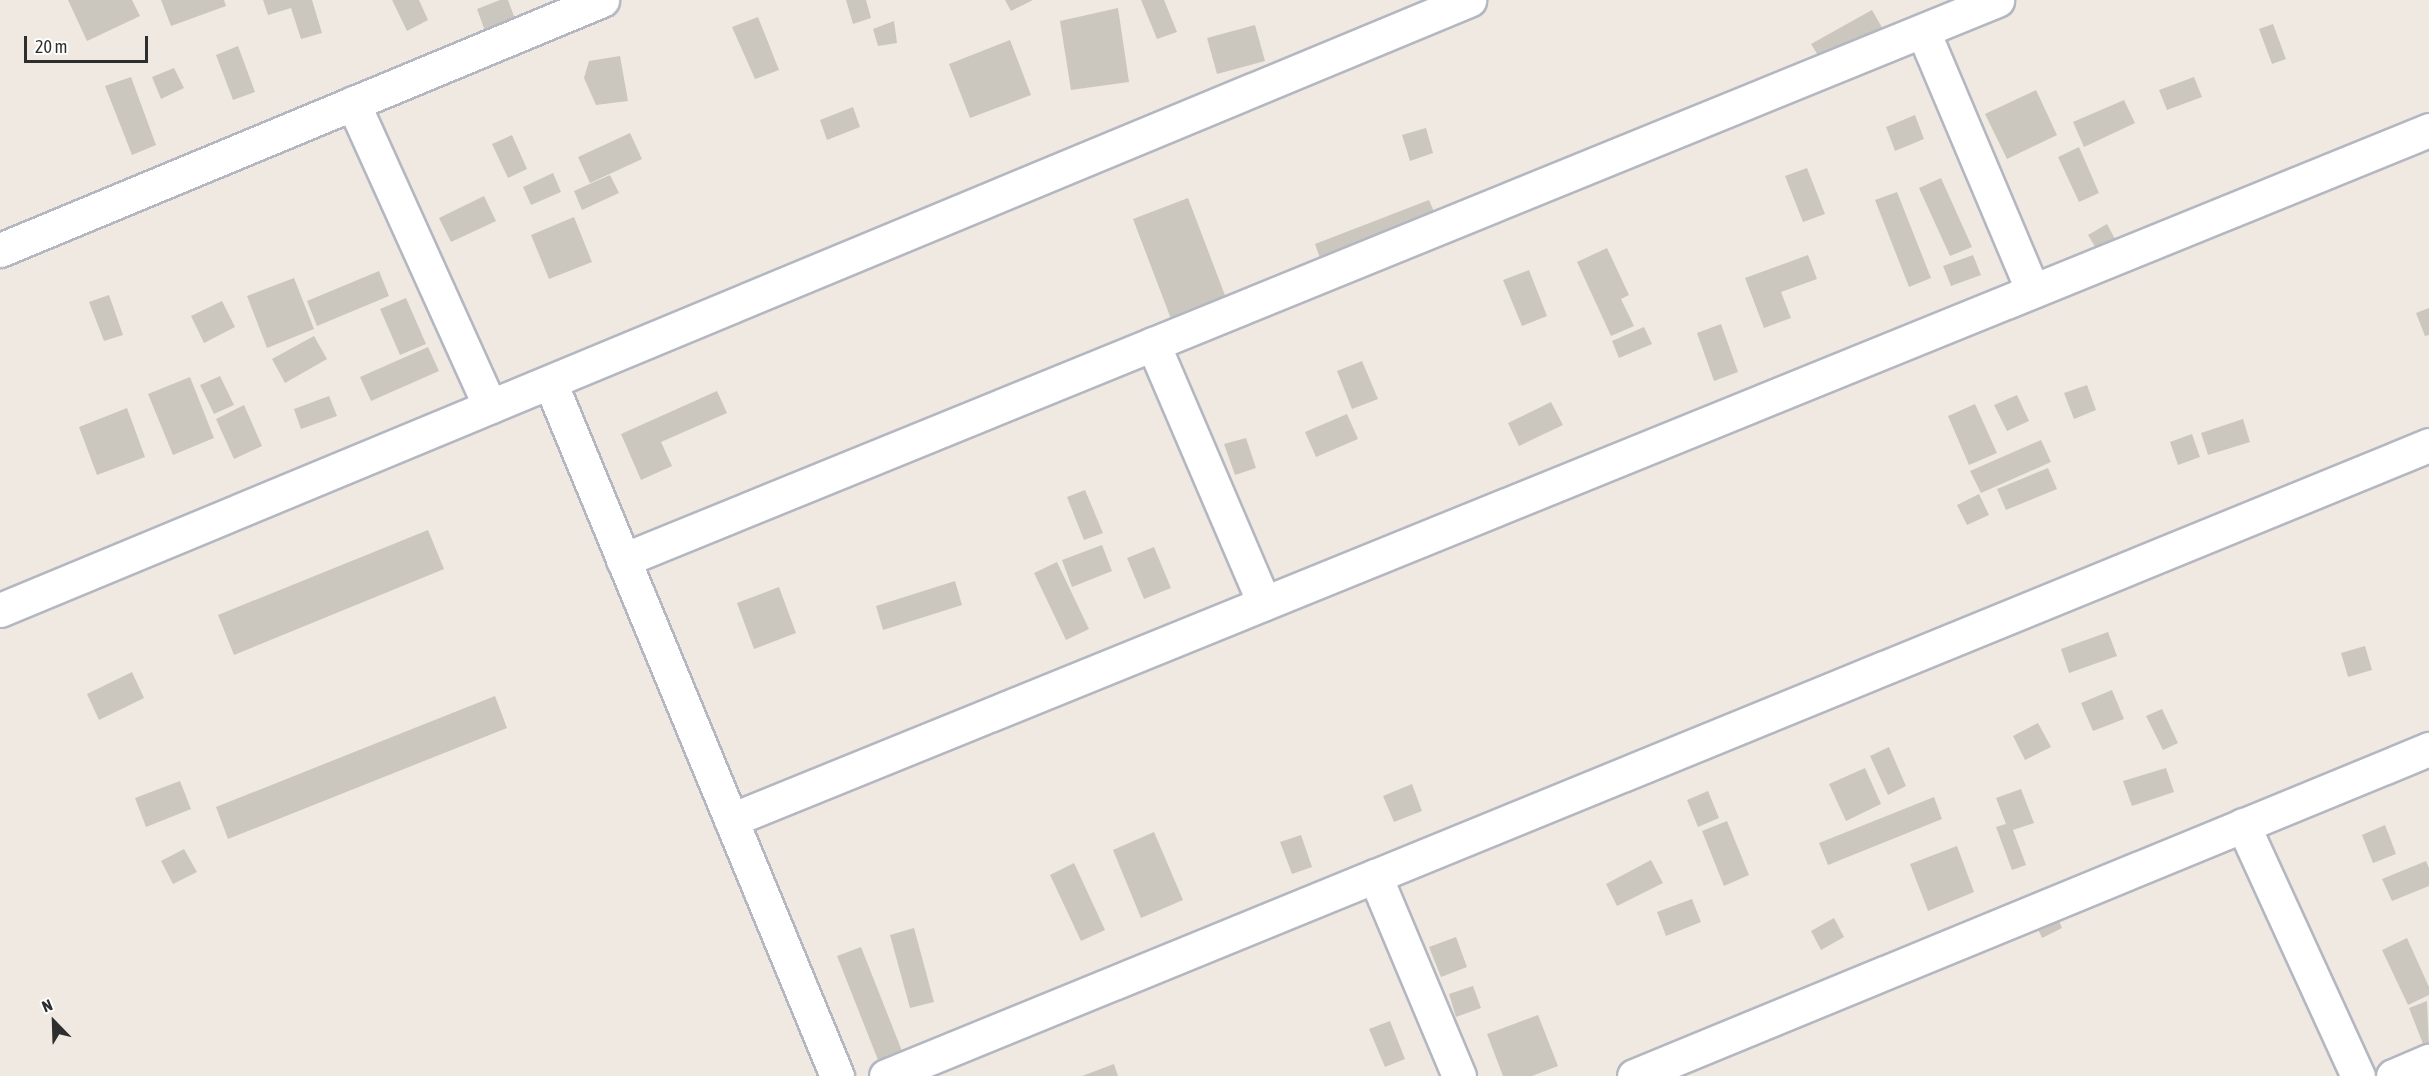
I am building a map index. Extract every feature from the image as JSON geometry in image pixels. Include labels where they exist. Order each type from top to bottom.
[{"type":"street","points":[[0,250],[602,0]]},
{"type":"street","points":[[0,610],[1469,0]]},
{"type":"street","points":[[623,560],[1997,0]]},
{"type":"street","points":[[1923,30],[2033,291]]},
{"type":"street","points":[[352,103],[490,407]]},
{"type":"street","points":[[731,820],[2429,130]]},
{"type":"street","points":[[1153,344],[1264,603]]},
{"type":"street","points":[[550,382],[837,1076]]},
{"type":"street","points":[[886,1076],[2429,445]]},
{"type":"street","points":[[1634,1076],[2429,748]]},
{"type":"street","points":[[2243,825],[2358,1076]]},
{"type":"street","points":[[1375,876],[1459,1076]]},
{"type":"street","points":[[2393,1076],[2429,1061]]},
{"type":"building","points":[[68,0],[132,0],[140,16],[87,41]]},
{"type":"building","points":[[161,0],[224,0],[226,6],[171,26]]},
{"type":"building","points":[[263,0],[312,0],[322,33],[301,39],[291,8],[268,15]]},
{"type":"building","points":[[392,0],[419,0],[428,20],[407,31]]},
{"type":"building","points":[[500,0],[508,0],[515,19],[485,31],[477,9]]},
{"type":"building","points":[[846,0],[866,0],[871,18],[853,24]]},
{"type":"building","points":[[1005,0],[1033,0],[1011,11]]},
{"type":"building","points":[[1141,0],[1164,0],[1177,32],[1157,39]]},
{"type":"building","points":[[1118,8],[1129,82],[1071,90],[1060,21]]},
{"type":"building","points":[[1872,10],[1884,31],[1824,65],[1811,44]]},
{"type":"building","points":[[758,17],[779,70],[755,79],[732,27]]},
{"type":"building","points":[[894,21],[897,43],[878,46],[873,29]]},
{"type":"building","points":[[2273,24],[2286,59],[2272,64],[2259,29]]},
{"type":"building","points":[[1255,25],[1265,61],[1217,74],[1207,38]]},
{"type":"building","points":[[1010,40],[1031,95],[970,118],[949,64]]},
{"type":"building","points":[[238,46],[255,92],[233,100],[216,55]]},
{"type":"building","points":[[620,56],[628,101],[596,105],[584,78],[589,61]]},
{"type":"building","points":[[174,68],[184,88],[161,99],[152,77]]},
{"type":"building","points":[[131,77],[156,145],[132,155],[105,86]]},
{"type":"building","points":[[2194,77],[2202,97],[2167,110],[2159,90]]},
{"type":"building","points":[[2036,90],[2057,135],[2007,159],[1985,114]]},
{"type":"building","points":[[2124,100],[2135,123],[2084,147],[2073,122]]},
{"type":"building","points":[[853,107],[860,127],[827,140],[820,120]]},
{"type":"building","points":[[1915,115],[1924,139],[1895,151],[1886,127]]},
{"type":"building","points":[[1426,128],[1433,153],[1410,161],[1402,135]]},
{"type":"building","points":[[630,133],[642,159],[590,183],[578,157]]},
{"type":"building","points":[[512,135],[527,169],[508,178],[492,144]]},
{"type":"building","points":[[2079,147],[2099,193],[2079,202],[2058,157]]},
{"type":"building","points":[[1807,168],[1825,214],[1803,222],[1785,176]]},
{"type":"building","points":[[553,173],[561,192],[531,205],[523,187]]},
{"type":"building","points":[[610,175],[619,193],[582,210],[574,191]]},
{"type":"building","points":[[1941,178],[1972,247],[1950,256],[1919,188]]},
{"type":"building","points":[[1897,192],[1931,278],[1909,287],[1875,200]]},
{"type":"building","points":[[484,196],[496,221],[451,242],[439,218]]},
{"type":"building","points":[[1188,198],[1226,298],[1171,319],[1133,219]]},
{"type":"building","points":[[1429,200],[1438,221],[1322,264],[1315,244]]},
{"type":"building","points":[[574,217],[592,262],[549,279],[531,235]]},
{"type":"building","points":[[2107,224],[2121,250],[2103,260],[2088,235]]},
{"type":"building","points":[[1607,248],[1629,295],[1621,299],[1634,326],[1611,336],[1577,262]]},
{"type":"building","points":[[1808,255],[1817,279],[1781,292],[1791,318],[1764,328],[1745,278]]},
{"type":"building","points":[[1973,255],[1981,275],[1951,286],[1943,266]]},
{"type":"building","points":[[1529,270],[1547,316],[1522,326],[1503,280]]},
{"type":"building","points":[[379,271],[389,296],[317,326],[307,301]]},
{"type":"building","points":[[294,278],[314,329],[267,348],[247,296]]},
{"type":"building","points":[[109,295],[123,335],[104,341],[89,302]]},
{"type":"building","points":[[406,298],[426,344],[400,355],[380,309]]},
{"type":"building","points":[[222,301],[235,327],[204,343],[191,316]]},
{"type":"building","points":[[2429,308],[2429,335],[2425,336],[2416,313]]},
{"type":"building","points":[[1721,324],[1738,372],[1714,381],[1697,333]]},
{"type":"building","points":[[1644,327],[1652,344],[1619,358],[1612,341]]},
{"type":"building","points":[[314,336],[327,359],[285,383],[272,359]]},
{"type":"building","points":[[428,347],[439,371],[371,401],[360,377]]},
{"type":"building","points":[[1362,361],[1378,399],[1352,409],[1337,371]]},
{"type":"building","points":[[220,376],[234,405],[214,414],[200,385]]},
{"type":"building","points":[[190,377],[214,438],[173,455],[148,394]]},
{"type":"building","points":[[2087,385],[2096,410],[2074,419],[2064,393]]},
{"type":"building","points":[[717,391],[727,413],[661,442],[672,466],[641,480],[621,434]]},
{"type":"building","points":[[2017,395],[2029,421],[2007,431],[1994,405]]},
{"type":"building","points":[[329,396],[337,416],[301,429],[294,409]]},
{"type":"building","points":[[1551,402],[1563,425],[1519,446],[1508,423]]},
{"type":"building","points":[[1975,404],[1997,453],[1969,465],[1948,416]]},
{"type":"building","points":[[244,405],[262,446],[234,459],[216,419]]},
{"type":"building","points":[[127,408],[145,457],[97,475],[79,427]]},
{"type":"building","points":[[1347,414],[1358,439],[1316,457],[1305,432]]},
{"type":"building","points":[[2243,419],[2250,442],[2208,455],[2201,433]]},
{"type":"building","points":[[2192,434],[2200,457],[2178,465],[2170,442]]},
{"type":"building","points":[[1246,438],[1256,468],[1235,475],[1224,444]]},
{"type":"building","points":[[2041,440],[2051,462],[1981,493],[1970,471]]},
{"type":"building","points":[[2048,468],[2057,489],[2006,510],[1997,489]]},
{"type":"building","points":[[1085,490],[1103,533],[1084,540],[1067,497]]},
{"type":"building","points":[[1979,494],[1989,515],[1967,525],[1957,505]]},
{"type":"building","points":[[428,530],[444,569],[234,655],[218,615]]},
{"type":"building","points":[[1102,545],[1112,571],[1072,587],[1062,560]]},
{"type":"building","points":[[1154,547],[1171,588],[1144,599],[1127,558]]},
{"type":"building","points":[[1057,562],[1089,629],[1066,640],[1034,573]]},
{"type":"building","points":[[955,581],[962,605],[883,630],[876,606]]},
{"type":"building","points":[[779,587],[796,633],[754,649],[737,603]]},
{"type":"building","points":[[2108,632],[2117,656],[2069,673],[2061,649]]},
{"type":"building","points":[[2365,646],[2372,670],[2348,677],[2341,653]]},
{"type":"building","points":[[132,672],[144,698],[99,720],[87,694]]},
{"type":"building","points":[[2112,690],[2124,719],[2093,731],[2081,703]]},
{"type":"building","points":[[495,696],[507,728],[228,839],[216,807]]},
{"type":"building","points":[[2162,709],[2178,743],[2163,750],[2146,716]]},
{"type":"building","points":[[2038,723],[2051,747],[2025,760],[2013,736]]},
{"type":"building","points":[[1889,747],[1906,786],[1888,795],[1870,756]]},
{"type":"building","points":[[1865,768],[1881,804],[1846,821],[1829,784]]},
{"type":"building","points":[[2166,768],[2174,792],[2132,806],[2123,781]]},
{"type":"building","points":[[180,781],[191,809],[146,827],[135,798]]},
{"type":"building","points":[[1412,784],[1422,811],[1394,822],[1383,796]]},
{"type":"building","points":[[2021,789],[2034,823],[2013,830],[2026,865],[2012,870],[1996,827],[2006,824],[1996,798]]},
{"type":"building","points":[[1708,791],[1719,818],[1698,827],[1687,800]]},
{"type":"building","points":[[1934,797],[1942,819],[1828,865],[1819,843]]},
{"type":"building","points":[[1727,821],[1749,875],[1724,886],[1702,831]]},
{"type":"building","points":[[2385,825],[2396,854],[2373,863],[2362,835]]},
{"type":"building","points":[[1154,832],[1183,900],[1141,918],[1113,850]]},
{"type":"building","points":[[1301,835],[1312,867],[1292,874],[1280,842]]},
{"type":"building","points":[[1957,846],[1974,892],[1928,911],[1910,864]]},
{"type":"building","points":[[184,849],[197,872],[173,884],[161,861]]},
{"type":"building","points":[[1651,860],[1663,883],[1617,906],[1606,884]]},
{"type":"building","points":[[2426,861],[2429,868],[2429,886],[2392,901],[2382,879]]},
{"type":"building","points":[[1074,863],[1105,930],[1081,941],[1050,875]]},
{"type":"building","points":[[1692,899],[1701,922],[1666,936],[1657,912]]},
{"type":"building","points":[[2051,902],[2062,928],[2042,938],[2030,912]]},
{"type":"building","points":[[1834,918],[1844,937],[1821,950],[1811,931]]},
{"type":"building","points":[[914,928],[934,1002],[910,1008],[890,935]]},
{"type":"building","points":[[1456,937],[1467,967],[1441,977],[1429,947]]},
{"type":"building","points":[[2407,938],[2429,987],[2429,995],[2408,1005],[2382,950]]},
{"type":"building","points":[[861,947],[902,1051],[878,1060],[837,956]]},
{"type":"building","points":[[1473,986],[1481,1008],[1456,1017],[1449,994]]},
{"type":"building","points":[[2427,1001],[2429,1048],[2425,1049],[2409,1008]]},
{"type":"building","points":[[1538,1015],[1558,1066],[1532,1076],[1503,1076],[1487,1034]]},
{"type":"building","points":[[1390,1021],[1405,1059],[1385,1067],[1369,1029]]},
{"type":"building","points":[[1114,1064],[1118,1076],[1082,1076]]}]
